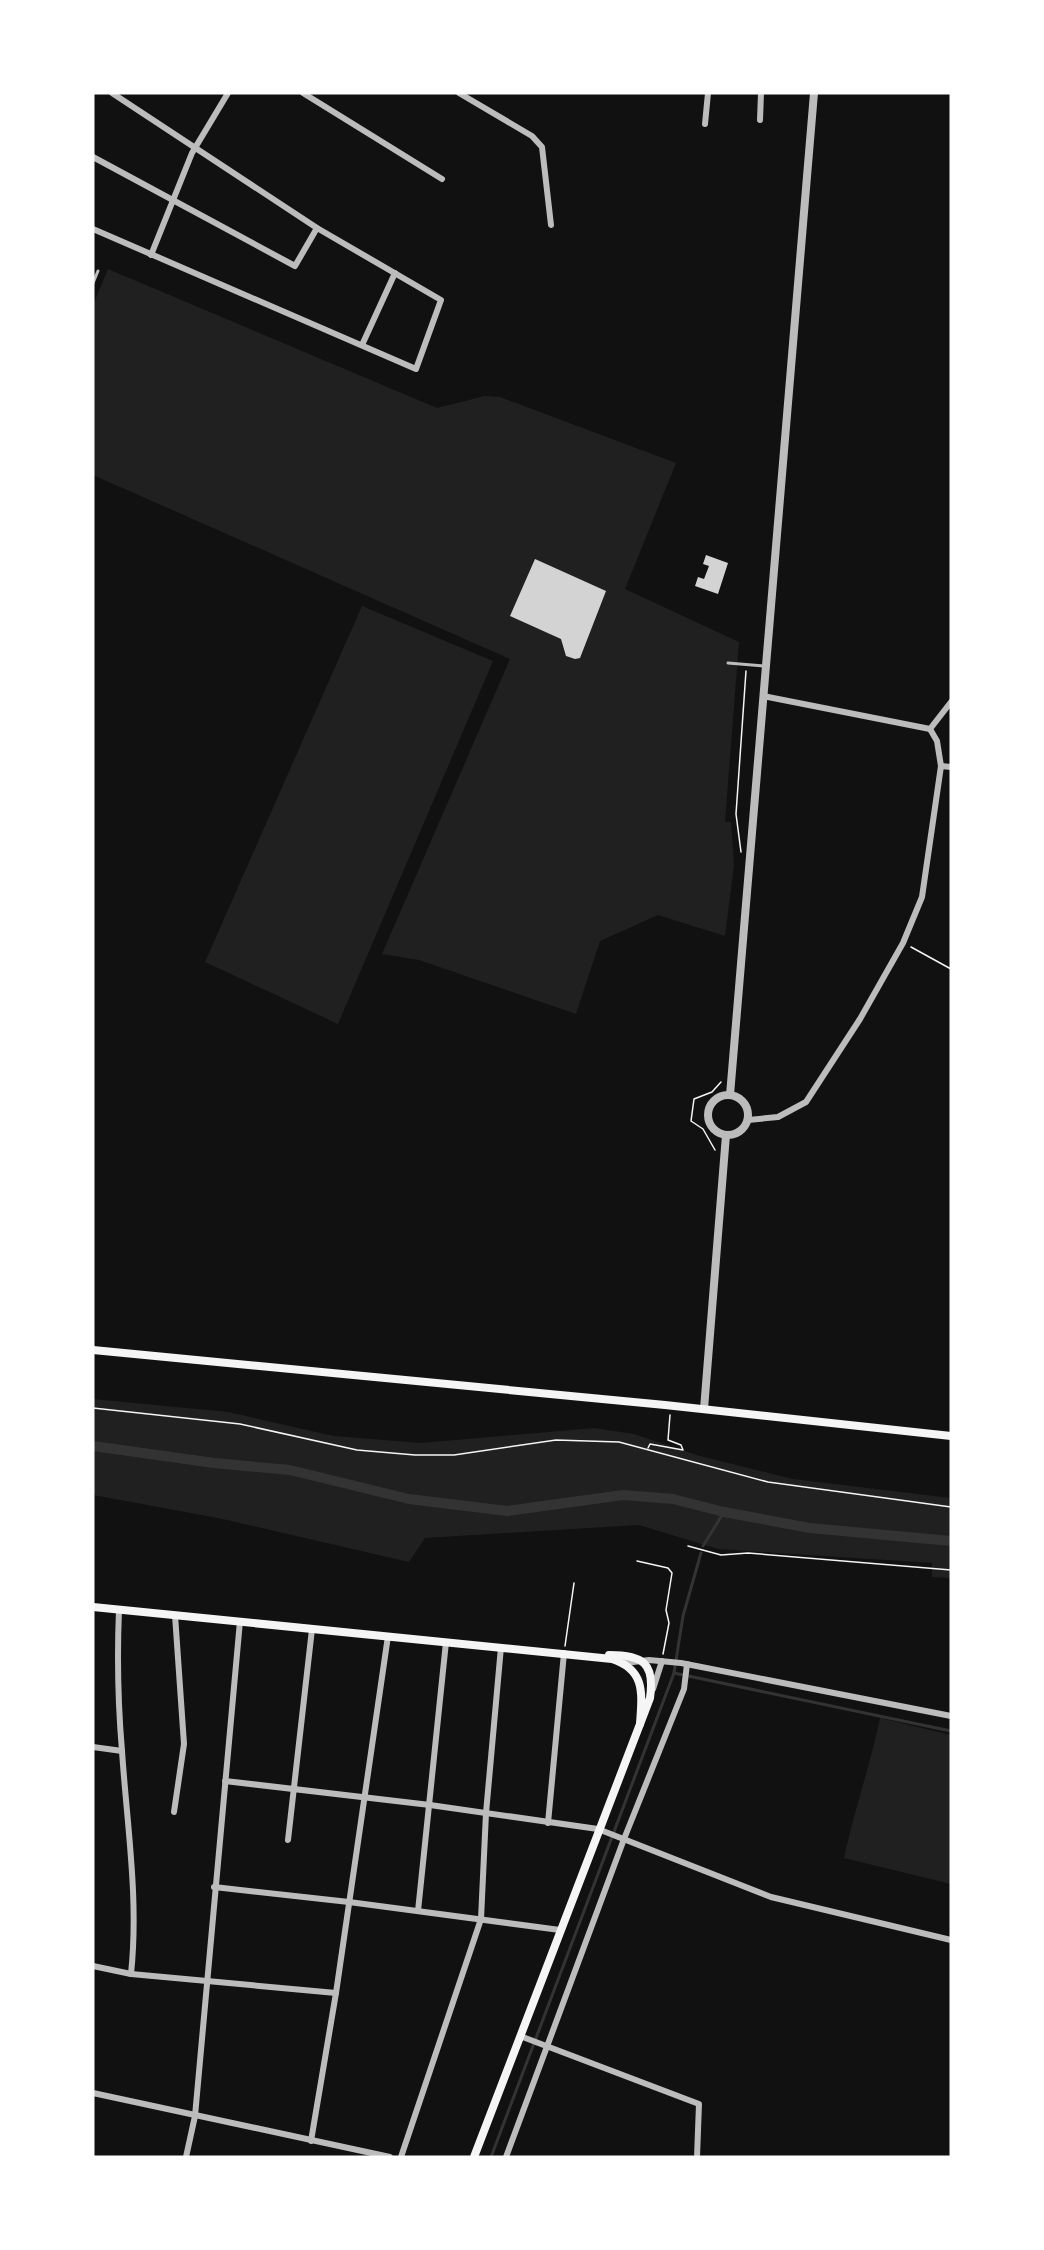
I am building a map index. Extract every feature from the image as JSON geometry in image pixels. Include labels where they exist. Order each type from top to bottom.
[{"type":"main road","points":[[93,1350],[704,1409],[951,1436]]},
{"type":"main road","points":[[93,1607],[564,1653],[625,1655],[642,1661],[650,1673],[650,1698],[601,1831],[560,1930],[523,2037],[474,2157]]},
{"type":"main road","points":[[591,1655],[625,1663],[633,1669],[638,1681],[640,1724]]},
{"type":"street","points":[[93,229],[416,369],[441,300],[317,228],[112,93]]},
{"type":"street","points":[[151,255],[195,148],[228,93]]},
{"type":"street","points":[[303,93],[441,179]]},
{"type":"street","points":[[459,93],[532,136],[542,147],[551,225]]},
{"type":"street","points":[[705,124],[708,93]]},
{"type":"street","points":[[760,120],[761,93]]},
{"type":"street","points":[[730,1095],[814,93]]},
{"type":"street","points":[[93,157],[295,266],[317,228]]},
{"type":"street","points":[[362,345],[395,273]]},
{"type":"street","points":[[748,1120],[778,1117],[806,1102],[860,1019],[903,943],[922,897],[941,766],[937,741],[930,729],[764,696]]},
{"type":"street","points":[[930,729],[951,702]]},
{"type":"street","points":[[941,766],[951,767]]},
{"type":"street","points":[[730,1095],[744,1102],[748,1120],[741,1130],[726,1135],[714,1129],[708,1114],[713,1101],[730,1095]]},
{"type":"street","points":[[704,1409],[726,1135]]},
{"type":"street","points":[[119,1610],[117,1661],[122,1751],[135,1894],[131,1974]]},
{"type":"street","points":[[174,1812],[184,1744],[175,1615]]},
{"type":"street","points":[[186,2157],[195,2116],[214,1887],[240,1622]]},
{"type":"street","points":[[288,1840],[296,1788],[312,1629]]},
{"type":"street","points":[[310,2141],[336,1993],[388,1636]]},
{"type":"street","points":[[418,1911],[446,1642]]},
{"type":"street","points":[[401,2157],[481,1919],[486,1813],[501,1647]]},
{"type":"street","points":[[548,1823],[564,1653]]},
{"type":"street","points":[[638,1681],[642,1661]]},
{"type":"street","points":[[650,1698],[662,1661]]},
{"type":"street","points":[[625,1663],[670,1662],[951,1716]]},
{"type":"street","points":[[506,2157],[685,1682],[685,1665]]},
{"type":"street","points":[[93,1747],[122,1751]]},
{"type":"street","points":[[225,1781],[430,1805],[601,1831],[771,1897],[951,1940]]},
{"type":"street","points":[[214,1887],[560,1930]]},
{"type":"street","points":[[93,1966],[131,1974],[336,1993]]},
{"type":"street","points":[[523,2037],[699,2104],[697,2157]]},
{"type":"street","points":[[93,2092],[390,2157]]},
{"type":"lane","points":[[93,283],[98,271]]},
{"type":"lane","points":[[728,663],[766,666]]},
{"type":"path","points":[[741,855],[736,814],[746,664]]},
{"type":"path","points":[[903,943],[951,969]]},
{"type":"path","points":[[716,1158],[709,1137],[691,1121],[694,1099],[712,1092],[726,1074]]},
{"type":"path","points":[[93,1408],[240,1424],[357,1450],[416,1455],[454,1455],[527,1443],[581,1439],[619,1442],[768,1482],[951,1507]]},
{"type":"path","points":[[648,1448],[650,1444],[682,1450],[681,1445],[668,1440],[670,1412],[665,1412]]},
{"type":"path","points":[[688,1546],[721,1555],[747,1553],[951,1570]]},
{"type":"path","points":[[636,1561],[668,1568],[672,1573],[666,1610],[669,1623],[662,1661]]},
{"type":"path","points":[[564,1653],[574,1582]]},
{"type":"shaded area","points":[[108,269],[437,408],[485,396],[500,397],[676,463],[625,589],[739,642],[725,822],[731,822],[734,865],[725,936],[658,915],[600,941],[576,1014],[419,960],[382,954],[510,659],[93,475],[93,305]]},
{"type":"shaded area","points":[[362,606],[493,661],[338,1024],[205,962]]},
{"type":"shaded area","points":[[93,1399],[228,1412],[334,1436],[421,1443],[594,1428],[634,1434],[700,1456],[793,1479],[951,1498],[951,1578],[932,1577],[932,1563],[718,1549],[639,1525],[425,1538],[409,1562],[218,1518],[93,1495]]},
{"type":"shaded area","points":[[880,1718],[951,1735],[951,1884],[844,1858]]},
{"type":"building","points":[[706,555],[728,563],[718,594],[695,586],[698,577],[704,579],[709,566],[703,564]]},
{"type":"building","points":[[535,559],[606,591],[580,658],[566,656],[561,639],[510,616]]},
{"type":"waterway","points":[[93,1446],[214,1463],[290,1470],[409,1499],[507,1511],[623,1495],[673,1499],[724,1512],[810,1528],[951,1541]]},
{"type":"waterway","points":[[703,1546],[724,1512]]},
{"type":"waterway","points":[[491,2157],[674,1673],[683,1616],[701,1553]]},
{"type":"waterway","points":[[674,1673],[951,1731]]}]
